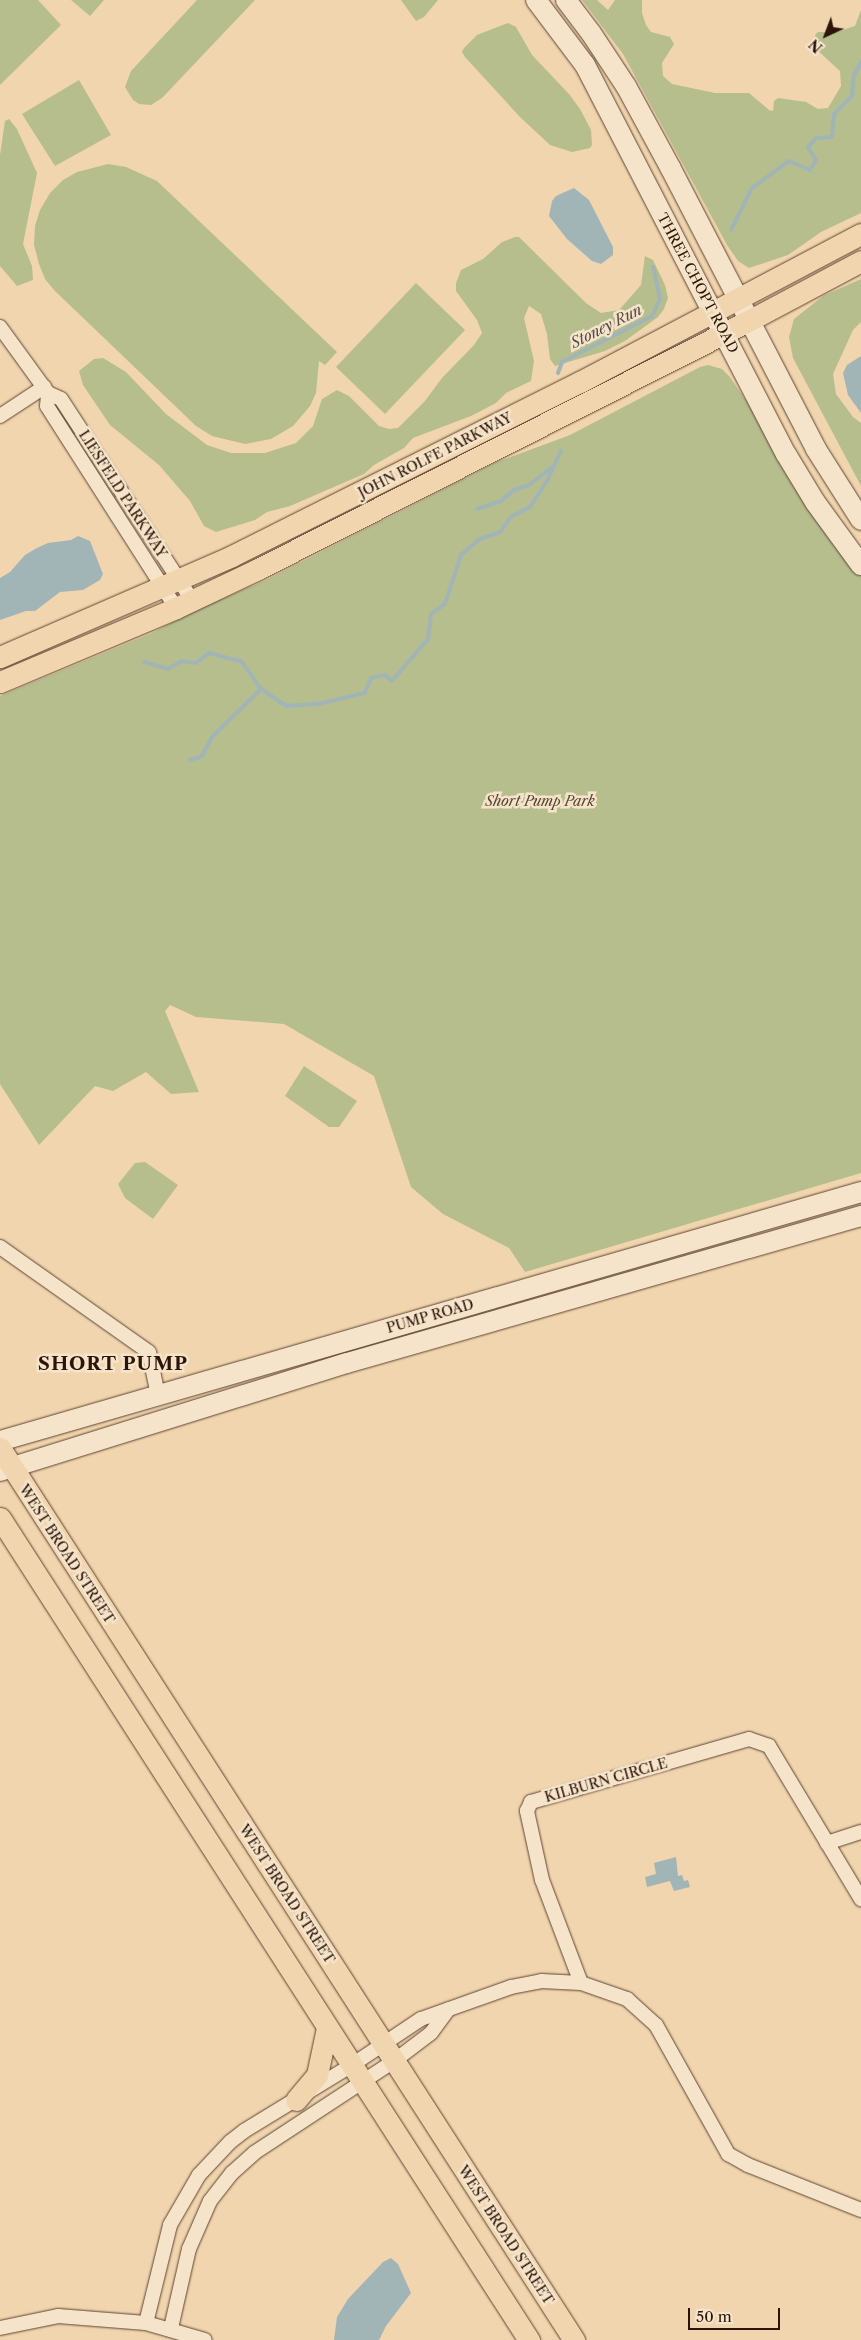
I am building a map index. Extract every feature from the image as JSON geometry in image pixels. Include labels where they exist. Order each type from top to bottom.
[{"type":"main road","name":"THREE CHOPT ROAD","points":[[536,0],[584,65],[786,454],[815,502],[861,565]]},
{"type":"main road","name":"THREE CHOPT ROAD","points":[[566,0],[591,33],[626,86],[816,449],[861,520]]},
{"type":"main road","name":"JOHN ROLFE PARKWAY","points":[[0,657],[232,556],[580,382],[861,234]]},
{"type":"main road","name":"JOHN ROLFE PARKWAY","points":[[0,682],[184,604],[256,570],[750,320],[861,261]]},
{"type":"main road","name":"PUMP ROAD","points":[[0,1441],[861,1192]]},
{"type":"main road","name":"PUMP ROAD","points":[[6,1469],[347,1362],[861,1216]]},
{"type":"main road","name":"WEST BROAD STREET","points":[[0,1448],[6,1469],[389,2052],[574,2340]]},
{"type":"main road","points":[[0,1518],[529,2340]]},
{"type":"main road","points":[[296,2100],[317,2075],[327,2028]]},
{"type":"street","name":"LIESFELD PARKWAY","points":[[0,327],[46,390],[61,399],[184,604]]},
{"type":"street","points":[[0,416],[46,390]]},
{"type":"street","points":[[0,1247],[149,1352],[158,1395]]},
{"type":"street","name":"KILBURN CIRCLE","points":[[581,1983],[542,1880],[527,1811],[531,1802],[749,1739],[769,1746],[861,1899]]},
{"type":"street","points":[[827,1843],[861,1832]]},
{"type":"street","points":[[146,2323],[170,2225],[199,2175],[220,2151],[244,2131],[296,2100],[357,2074],[389,2052],[421,2019],[525,1984],[541,1981],[581,1983],[627,1999],[632,2004],[640,2022],[652,2026],[656,2025],[728,2154],[748,2165],[861,2210]]},
{"type":"street","points":[[171,2328],[189,2249],[202,2217],[222,2185],[254,2153],[357,2074],[389,2052],[431,2033],[448,2010]]},
{"type":"street","points":[[0,2328],[58,2316],[146,2323],[171,2328],[205,2340]]},
{"type":"green space","points":[[0,0],[38,0],[61,25],[0,85]]},
{"type":"green space","points":[[71,0],[104,0],[90,16]]},
{"type":"green space","points":[[197,0],[255,0],[162,98],[151,105],[139,104],[133,100],[125,87],[131,71]]},
{"type":"green space","points":[[401,0],[438,0],[424,17],[416,21]]},
{"type":"green space","points":[[582,0],[597,0],[608,10],[615,0],[642,0],[642,13],[646,25],[651,32],[670,37],[674,44],[662,63],[663,76],[672,84],[715,93],[749,93],[769,110],[773,111],[774,101],[778,98],[806,102],[818,109],[828,108],[841,86],[840,71],[816,49],[815,35],[818,32],[836,32],[855,26],[861,10],[861,213],[821,232],[788,255],[749,268],[738,261],[727,245],[623,54]]},
{"type":"green space","points":[[508,23],[516,27],[532,55],[569,94],[580,109],[591,130],[592,145],[590,148],[572,152],[550,145],[520,117],[465,57],[462,52],[464,48],[477,35]]},
{"type":"green space","points":[[79,80],[111,135],[55,166],[22,114]]},
{"type":"green space","points":[[9,119],[17,129],[37,173],[23,244],[32,266],[33,280],[17,286],[0,266],[0,155],[5,121]]},
{"type":"green space","points":[[108,164],[126,167],[157,181],[337,352],[325,365],[319,361],[316,393],[310,406],[293,426],[271,439],[245,444],[212,436],[196,426],[55,291],[45,279],[34,245],[35,226],[40,210],[50,193],[63,180],[77,172]]},
{"type":"green space","points":[[519,237],[586,303],[601,313],[619,310],[641,285],[645,256],[653,260],[665,285],[668,298],[664,309],[658,317],[625,341],[605,351],[555,366],[550,359],[547,334],[541,314],[529,306],[524,318],[534,361],[531,381],[506,393],[496,403],[471,416],[413,438],[404,448],[374,465],[364,474],[290,506],[267,512],[255,520],[216,532],[204,526],[190,501],[159,465],[110,425],[83,385],[79,371],[94,359],[103,358],[126,372],[166,414],[207,445],[231,453],[265,453],[296,443],[313,426],[322,399],[337,390],[349,396],[379,426],[389,429],[398,428],[425,401],[442,378],[474,345],[482,333],[477,320],[456,291],[456,283],[461,270],[483,259],[502,242]]},
{"type":"green space","points":[[861,279],[861,322],[853,330],[833,374],[836,394],[853,417],[861,423],[861,486],[793,358],[789,337],[794,319],[823,296]]},
{"type":"green space","points":[[416,283],[465,330],[385,414],[336,367]]},
{"type":"green space","name":"Short Pump Park","points":[[708,365],[722,369],[729,376],[861,565],[861,1173],[525,1272],[509,1248],[443,1214],[411,1187],[374,1076],[284,1024],[196,1017],[170,1005],[165,1011],[199,1092],[171,1094],[146,1072],[113,1091],[95,1086],[39,1145],[0,1084],[0,696],[152,633],[196,610],[266,580],[497,462],[570,435],[700,367]]},
{"type":"green space","points":[[304,1066],[357,1101],[339,1127],[329,1127],[285,1096]]},
{"type":"green space","points":[[145,1162],[178,1185],[153,1219],[125,1198],[118,1184],[135,1163]]},
{"type":"shaded area","points":[[574,188],[589,200],[613,247],[613,255],[601,264],[592,261],[567,239],[549,216],[552,201],[556,196]]},
{"type":"shaded area","points":[[861,356],[861,413],[848,395],[843,373],[847,365]]},
{"type":"shaded area","points":[[78,536],[90,541],[103,574],[100,580],[83,590],[60,592],[35,611],[26,611],[0,620],[0,578],[10,572],[25,555],[37,548],[48,543],[71,540]]},
{"type":"shaded area","points":[[676,1857],[678,1876],[682,1875],[684,1881],[688,1880],[690,1887],[674,1891],[670,1881],[647,1887],[645,1877],[656,1874],[654,1863]]},
{"type":"shaded area","points":[[391,2258],[398,2264],[411,2293],[386,2326],[379,2340],[334,2340],[337,2317],[348,2299],[383,2262]]},
{"type":"waterway","name":"Stoney Run","points":[[731,230],[752,188],[789,161],[810,170],[816,160],[808,147],[816,138],[832,137],[834,114],[852,96],[854,75],[861,62]]},
{"type":"waterway","name":"Stoney Run","points":[[558,373],[562,362],[652,316],[660,299],[653,267]]},
{"type":"waterway","name":"Stoney Run","points":[[144,662],[168,669],[182,661],[196,663],[209,653],[242,662],[261,689],[286,706],[318,704],[365,693],[371,678],[385,675],[392,681],[428,639],[431,614],[445,604],[461,555],[478,540],[500,532],[511,517],[530,507],[547,481],[561,451]]},
{"type":"waterway","points":[[477,509],[501,501],[514,490],[529,485],[552,467]]},
{"type":"waterway","points":[[190,760],[202,756],[212,737],[261,689]]},
{"type":"district","name":"SHORT PUMP","points":[[113,1364]]}]
